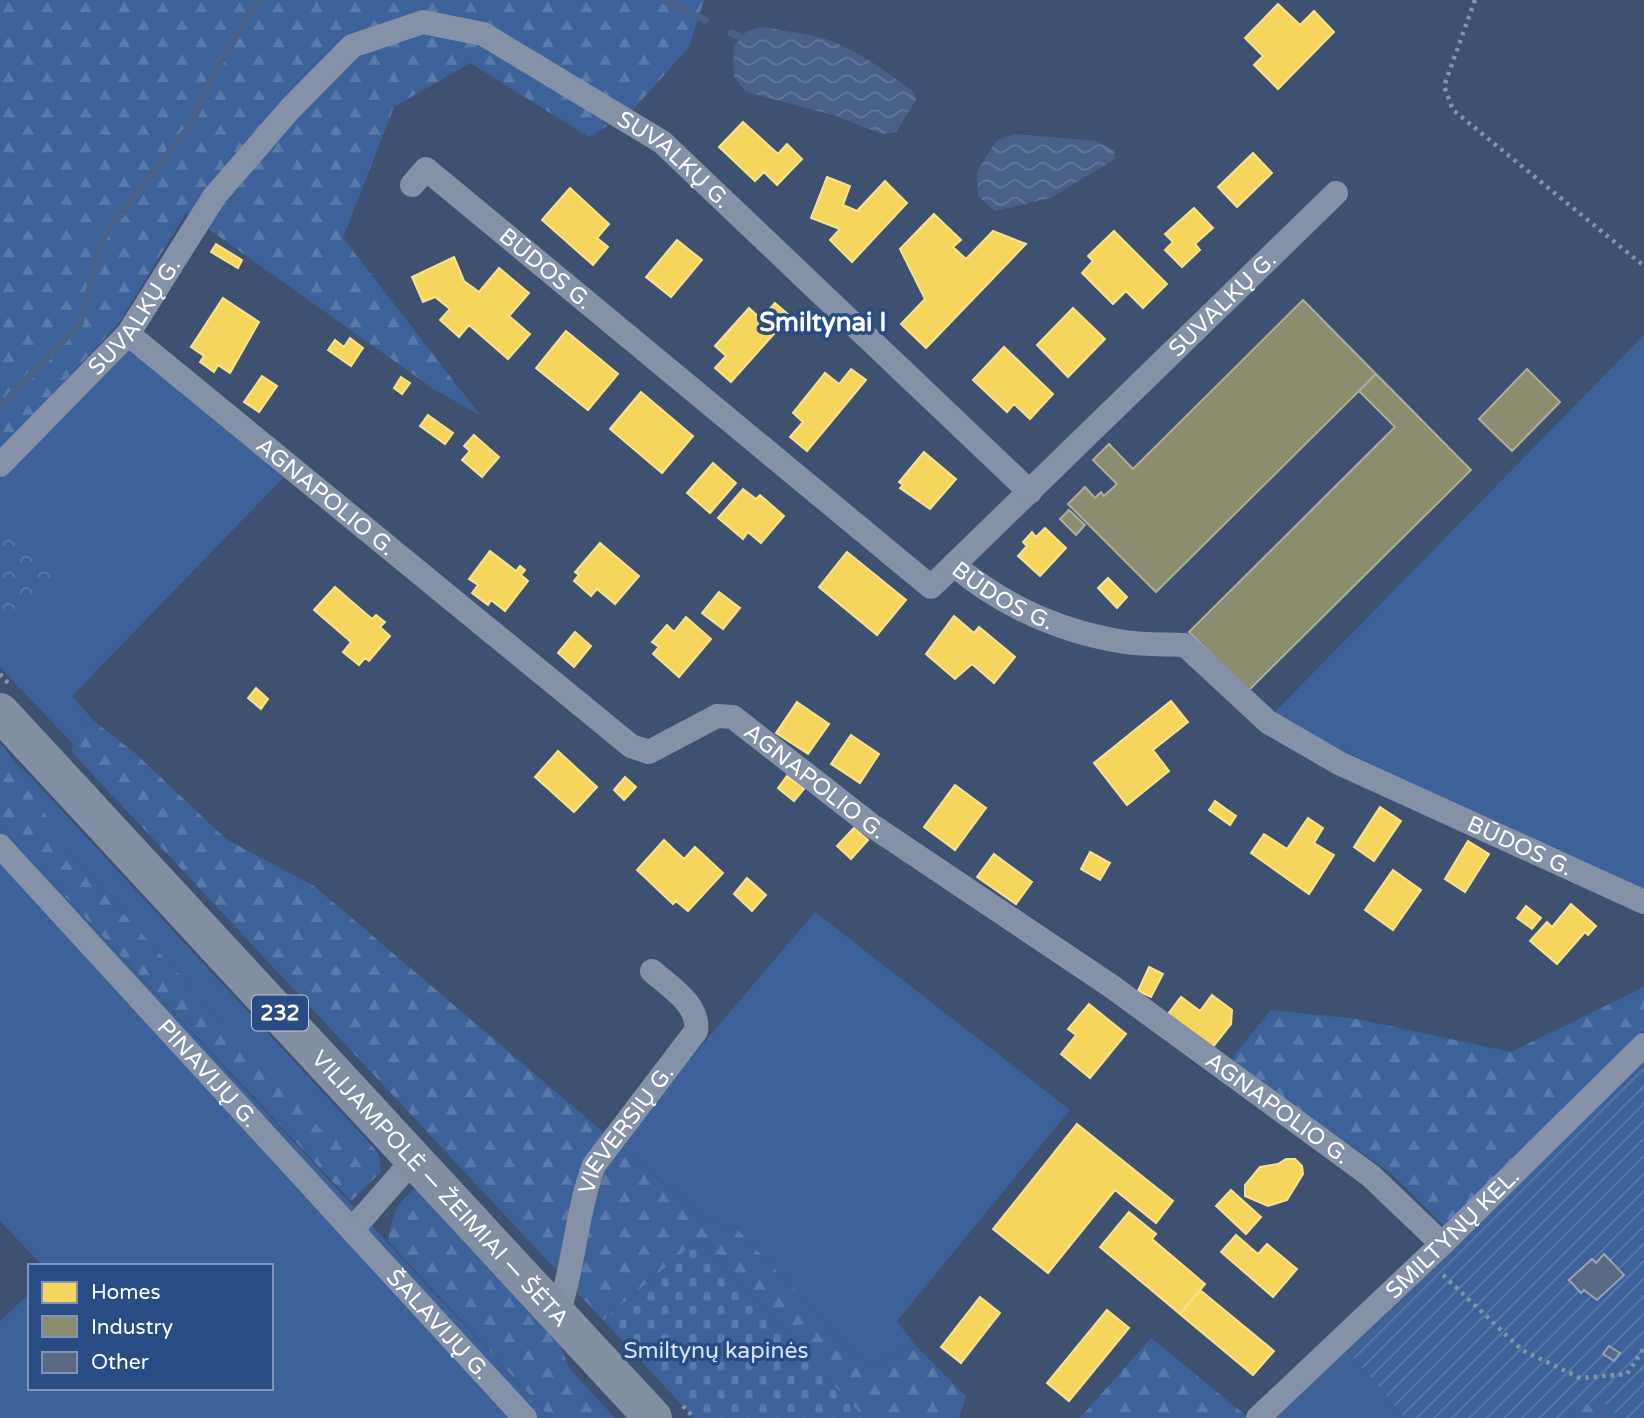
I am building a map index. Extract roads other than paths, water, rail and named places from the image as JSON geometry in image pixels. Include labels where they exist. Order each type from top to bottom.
[{"type":"main road","name":"VILIJAMPOLĖ — ŽEIMIAI — ŠĖTA","points":[[0,712],[653,1418]]},
{"type":"street","name":"SUVALKŲ G.","points":[[0,465],[128,334],[214,197],[290,109],[352,46],[423,22],[483,34],[662,142],[1030,492],[1336,193]]},
{"type":"street","name":"BŪDOS G.","points":[[412,185],[426,169],[931,587],[954,565],[975,583],[1035,618],[1125,642],[1185,645],[1268,722],[1339,763],[1644,902]]},
{"type":"street","name":"AGNAPOLIO G.","points":[[128,334],[631,746],[649,752],[717,716],[733,717],[871,825],[1111,986],[1371,1176],[1435,1252]]},
{"type":"street","points":[[954,565],[1030,492]]},
{"type":"street","name":"PINAVIJŲ G.","points":[[0,846],[352,1230]]},
{"type":"street","name":"VIEVERSIŲ G.","points":[[558,1315],[568,1285],[586,1188],[594,1166],[696,1031],[698,1023],[690,1005],[652,971]]},
{"type":"street","name":"SMILTYNŲ KEL.","points":[[1258,1418],[1435,1252],[1644,1045]]},
{"type":"street","points":[[352,1230],[415,1158]]},
{"type":"street","name":"ŠALAVIJŲ G.","points":[[352,1230],[524,1418]]},
{"type":"water","points":[[763,27],[811,35],[844,46],[914,92],[916,100],[896,132],[881,134],[833,115],[746,92],[734,77],[733,47],[747,31]]},
{"type":"water","points":[[1013,134],[1097,141],[1114,150],[1115,159],[1050,198],[995,211],[978,196],[977,172],[996,141]]},
{"type":"waterway","points":[[0,407],[80,323],[104,236],[191,125],[217,67],[259,0]]},
{"type":"waterway","points":[[663,0],[705,20]]},
{"type":"waterway","points":[[731,33],[747,40]]},
{"type":"district","name":"Smiltynai I","points":[[823,322]]},
{"type":"park label","name":"Smiltynų kapinės","points":[[716,1350]]}]
